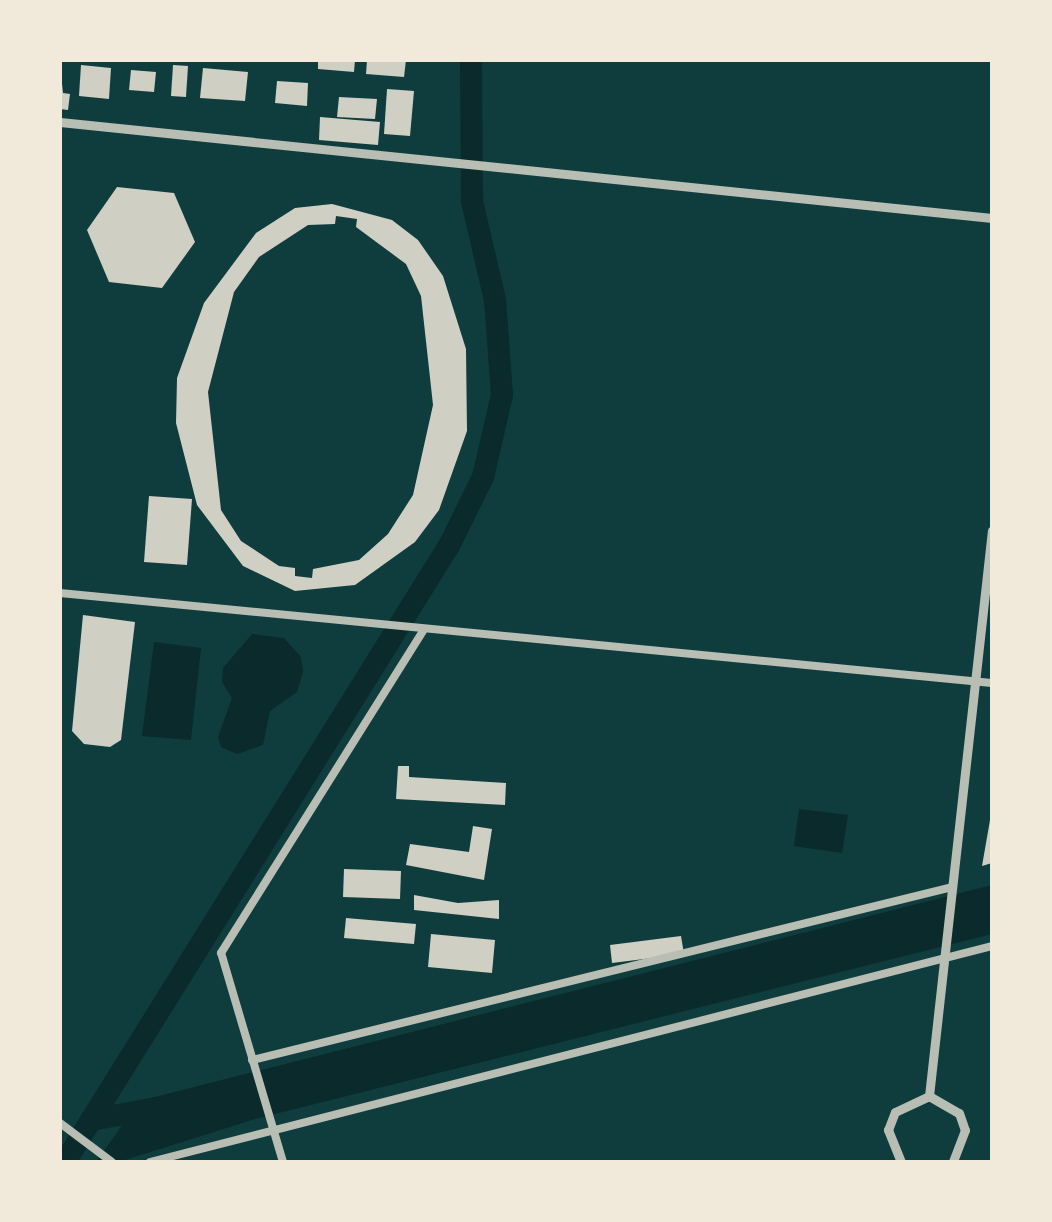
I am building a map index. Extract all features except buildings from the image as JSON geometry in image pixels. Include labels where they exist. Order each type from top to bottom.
[{"type":"street","points":[[60,122],[992,218]]},
{"type":"street","points":[[930,1096],[992,530]]},
{"type":"street","points":[[60,593],[345,624],[992,683]]},
{"type":"street","points":[[283,1162],[221,954],[424,631]]},
{"type":"street","points":[[252,1060],[952,888]]},
{"type":"street","points":[[150,1162],[944,962],[992,946]]},
{"type":"street","points":[[901,1162],[888,1130],[895,1112],[930,1096]]},
{"type":"street","points":[[930,1096],[959,1113],[965,1130],[953,1162]]},
{"type":"street","points":[[60,1123],[112,1162]]},
{"type":"water","points":[[252,634],[284,638],[301,657],[303,672],[297,692],[270,711],[263,745],[237,754],[221,747],[218,737],[232,698],[222,682],[223,668]]},
{"type":"water","points":[[154,642],[201,648],[191,740],[142,736]]},
{"type":"water","points":[[799,809],[848,815],[842,853],[794,846]]},
{"type":"water","points":[[992,885],[992,934],[255,1119],[119,1162],[96,1162],[139,1101]]},
{"type":"waterway","points":[[65,1162],[450,544],[483,477],[502,395],[495,300],[472,201],[471,60]]},
{"type":"waterway","points":[[91,1120],[156,1108]]}]
